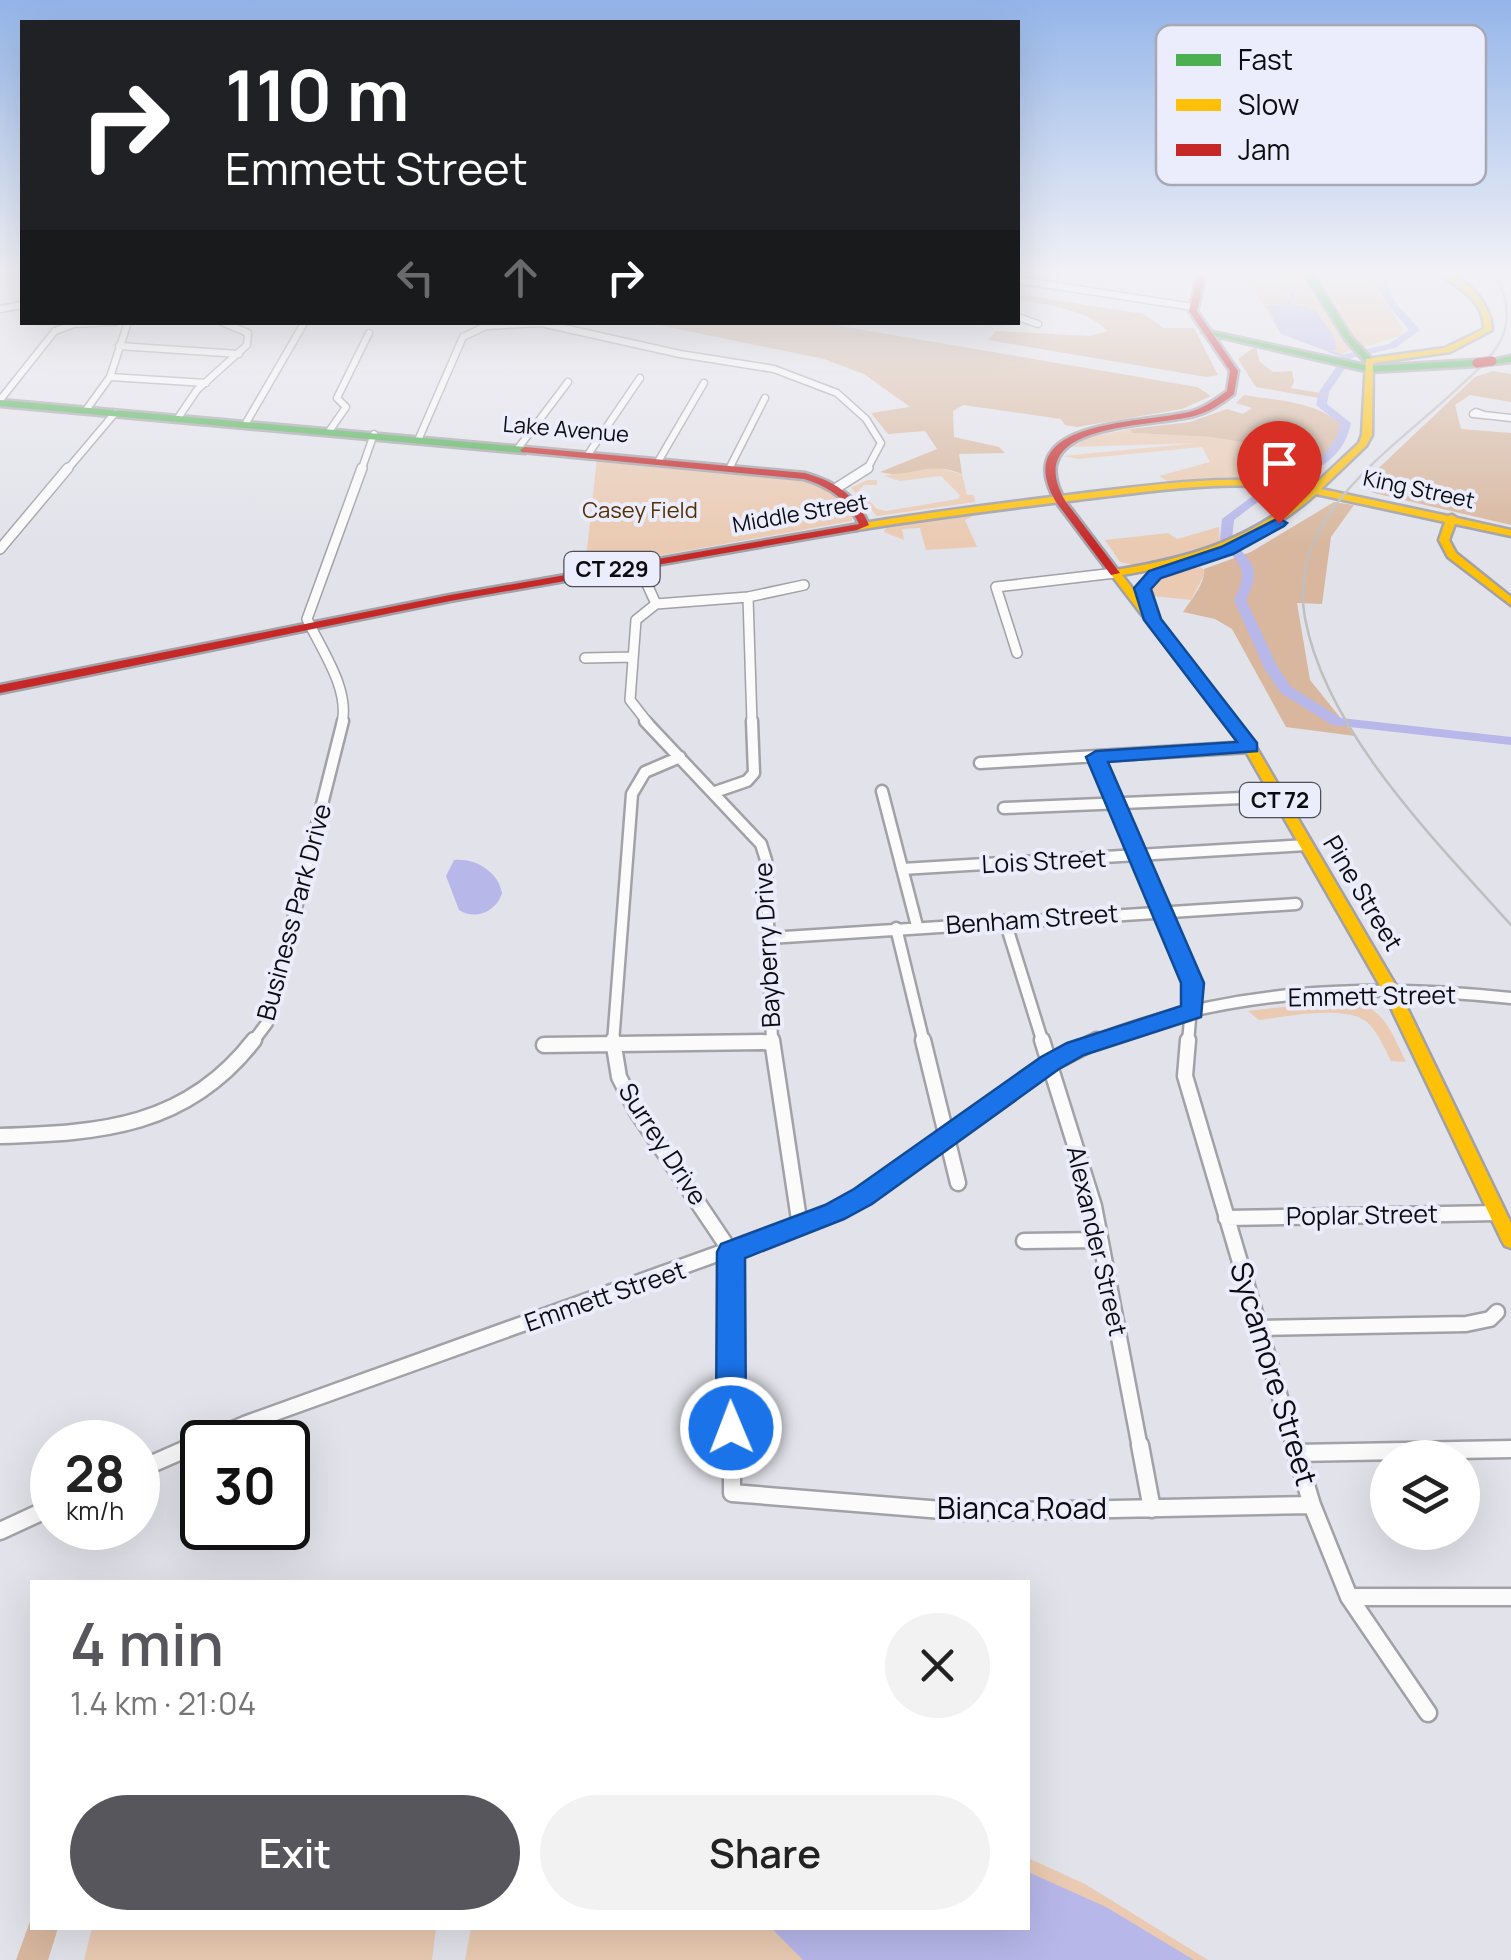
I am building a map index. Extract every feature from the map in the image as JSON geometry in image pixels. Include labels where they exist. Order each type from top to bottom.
[{"type":"main road","points":[[1059,498],[1048,480],[1047,468],[1050,457],[1072,438],[1096,428],[1185,416],[1224,400],[1231,392],[1235,376],[1227,361]]},
{"type":"main road","points":[[1153,620],[1142,588],[1155,574],[1253,539],[1318,490],[1364,444],[1368,425],[1363,361]]},
{"type":"main road","name":"Lake Avenue","points":[[0,401],[730,467],[799,475],[838,487]]},
{"type":"main road","name":"Middle Street","points":[[0,689],[308,626],[864,525],[1059,498],[1198,484],[1266,483],[1318,490]]},
{"type":"main road","points":[[838,487],[854,501],[864,525]]},
{"type":"main road","name":"King Street","points":[[1318,490],[1511,533]]},
{"type":"main road","name":"Pine Street","points":[[1059,498],[1250,747],[1391,990],[1511,1242]]},
{"type":"main road","points":[[1452,518],[1444,538],[1450,553],[1511,602]]},
{"type":"main road","points":[[1115,573],[1176,566]]},
{"type":"street","points":[[0,401],[31,361]]},
{"type":"street","points":[[86,410],[110,376],[114,361]]},
{"type":"street","points":[[178,418],[206,383],[231,361]]},
{"type":"street","points":[[246,423],[282,361]]},
{"type":"street","points":[[330,430],[346,407],[336,398],[354,361]]},
{"type":"street","points":[[420,438],[453,361]]},
{"type":"street","points":[[729,361],[774,368],[838,393],[864,416],[881,442],[865,474],[838,487]]},
{"type":"street","points":[[110,376],[206,383]]},
{"type":"street","points":[[588,453],[640,378]]},
{"type":"street","points":[[519,447],[568,382]]},
{"type":"street","points":[[659,460],[704,383]]},
{"type":"street","points":[[730,467],[765,398]]},
{"type":"street","points":[[0,549],[114,413]]},
{"type":"street","points":[[1484,415],[1511,418]]},
{"type":"street","points":[[308,626],[307,619],[374,434]]},
{"type":"street","points":[[638,564],[656,604],[748,596],[804,585]]},
{"type":"street","points":[[1017,653],[996,588],[1115,573]]},
{"type":"street","points":[[716,792],[746,781],[754,773],[748,596]]},
{"type":"street","name":"Bayberry Drive","points":[[656,604],[636,620],[630,700],[761,844],[766,860],[772,1042],[800,1226]]},
{"type":"street","name":"Business Park Drive","points":[[0,1136],[103,1131],[182,1106],[242,1060],[268,1023],[345,711],[323,649],[308,626]]},
{"type":"street","points":[[585,658],[633,658]]},
{"type":"street","points":[[980,763],[1250,747]]},
{"type":"street","name":"Sycamore Street","points":[[1096,757],[1193,983],[1193,1011],[1184,1046],[1185,1076],[1312,1505],[1348,1597],[1428,1714]]},
{"type":"street","name":"Surrey Drive","points":[[680,758],[645,772],[632,794],[613,1045],[619,1077],[637,1112],[731,1252]]},
{"type":"street","points":[[882,792],[917,926]]},
{"type":"street","points":[[1004,808],[1242,798]]},
{"type":"street","name":"Lois Street","points":[[902,869],[1306,845]]},
{"type":"street","name":"Benham Street","points":[[768,938],[1296,904]]},
{"type":"street","name":"Alexander Street","points":[[1005,921],[1086,1172],[1152,1508]]},
{"type":"street","points":[[896,928],[958,1183]]},
{"type":"street","name":"Emmett Street","points":[[160,1460],[246,1423],[800,1226],[863,1196],[1050,1063],[1096,1040],[1193,1011],[1316,992],[1391,990],[1511,998]]},
{"type":"street","points":[[544,1045],[772,1042]]},
{"type":"street","name":"Poplar Street","points":[[1226,1218],[1498,1213]]},
{"type":"street","points":[[1024,1241],[1100,1240]]},
{"type":"street","name":"Bianca Road","points":[[731,1252],[732,1493],[967,1512],[1312,1505]]},
{"type":"street","points":[[1260,1328],[1466,1324],[1490,1318],[1497,1312]]},
{"type":"street","points":[[1296,1453],[1511,1448]]},
{"type":"street","points":[[0,1530],[30,1517]]},
{"type":"street","points":[[1348,1597],[1511,1597]]},
{"type":"green space","points":[[1130,429],[1134,433],[1247,443],[1288,472],[1276,479],[1167,481],[1159,476],[1210,462],[1202,447],[1078,459],[1063,456],[1197,443],[1072,447],[1090,437]]},
{"type":"green space","name":"Casey Field","points":[[597,457],[802,478],[838,492],[852,507],[852,521],[585,569]]},
{"type":"green space","points":[[930,466],[962,474],[967,495],[974,495],[975,502],[877,516],[851,488],[877,480],[877,485],[864,485],[859,490],[877,509],[886,511],[958,499],[960,495],[941,476],[900,481],[884,476]]},
{"type":"green space","points":[[977,514],[965,520],[977,547],[926,550],[920,528],[902,529],[904,540],[884,532],[886,528]]},
{"type":"green space","points":[[1219,527],[1220,546],[1137,566],[1120,562],[1105,540],[1168,533],[1177,539]]},
{"type":"green space","points":[[1200,567],[1206,571],[1191,600],[1152,596],[1153,584],[1161,577]]},
{"type":"green space","points":[[1324,1002],[1357,1004],[1377,1014],[1406,1062],[1391,1061],[1376,1033],[1361,1018],[1318,1013],[1259,1020],[1248,1011]]},
{"type":"green space","points":[[1030,1859],[1085,1884],[1208,1960],[465,1960],[471,1930],[1030,1930]]},
{"type":"green space","points":[[92,1930],[436,1930],[432,1960],[84,1960]]},
{"type":"shaded area","points":[[831,361],[1048,361],[1197,387],[1211,396],[1182,409],[1077,427],[1065,425],[1061,419],[963,405],[953,411],[954,437],[999,447],[1005,453],[959,454],[962,474],[938,468],[890,474],[880,472],[937,449],[925,431],[888,434],[871,413],[910,407],[864,374]]},
{"type":"shaded area","points":[[1114,361],[1211,361],[1218,375],[1206,377]]},
{"type":"shaded area","points":[[1240,361],[1260,361],[1273,372],[1292,371],[1291,388],[1320,393],[1319,398],[1256,387]]},
{"type":"shaded area","points":[[1493,371],[1511,374],[1511,402],[1470,395],[1455,405],[1461,429],[1511,433],[1511,525],[1374,493],[1365,487],[1365,481],[1475,377]]},
{"type":"shaded area","points":[[1244,395],[1321,411],[1343,426],[1341,436],[1323,458],[1288,472],[1247,443],[1133,433],[1130,429],[1190,422],[1227,409],[1243,414],[1252,408],[1236,403]]},
{"type":"shaded area","points":[[1334,502],[1354,505],[1331,537],[1322,604],[1297,603],[1310,680],[1355,736],[1286,727],[1232,629],[1215,619],[1183,612],[1200,585],[1204,569],[1251,552]]},
{"type":"shaded area","points":[[30,1922],[30,1930],[57,1930],[48,1960],[16,1960]]},
{"type":"water","points":[[454,860],[477,864],[496,878],[502,893],[490,909],[472,915],[459,910],[446,876]]},
{"type":"water","points":[[1030,1873],[1106,1907],[1194,1960],[803,1960],[773,1930],[1030,1930]]},
{"type":"waterway","points":[[1345,361],[1324,392],[1321,405],[1346,423],[1336,449],[1317,466],[1262,494],[1228,519],[1226,539],[1249,570],[1250,579],[1240,600],[1271,668],[1286,690],[1337,722],[1511,741]]},
{"type":"railway","points":[[1486,361],[1377,459],[1329,515],[1312,547],[1304,581],[1305,618],[1317,660],[1360,743],[1418,821],[1511,925]]},
{"type":"traffic: fast","points":[[1337,361],[1370,369],[1477,363]]},
{"type":"traffic: fast","points":[[0,403],[525,450]]},
{"type":"traffic: slow","points":[[1115,573],[1192,558],[1224,547],[1280,518],[1307,497],[1363,444],[1367,435],[1369,361]]},
{"type":"traffic: slow","points":[[857,527],[941,513],[1198,483],[1291,486],[1511,533]]},
{"type":"traffic: slow","points":[[1452,518],[1444,540],[1452,555],[1511,602]]},
{"type":"traffic: slow","points":[[1115,573],[1250,747],[1391,991],[1511,1241]]},
{"type":"traffic: jam","points":[[1115,573],[1055,492],[1049,469],[1056,451],[1095,430],[1191,414],[1212,406],[1231,392],[1234,371],[1227,361]]},
{"type":"traffic: jam","points":[[1477,363],[1488,361]]},
{"type":"traffic: jam","points":[[525,450],[805,476],[841,493],[864,525]]},
{"type":"traffic: jam","points":[[0,689],[450,598],[857,527]]},
{"type":"route","points":[[731,1428],[731,1252],[834,1212],[863,1196],[1050,1063],[1076,1049],[1111,1034],[1193,1011],[1193,983],[1096,757],[1250,747],[1153,620],[1142,588],[1155,574],[1227,550],[1279,523]]}]
